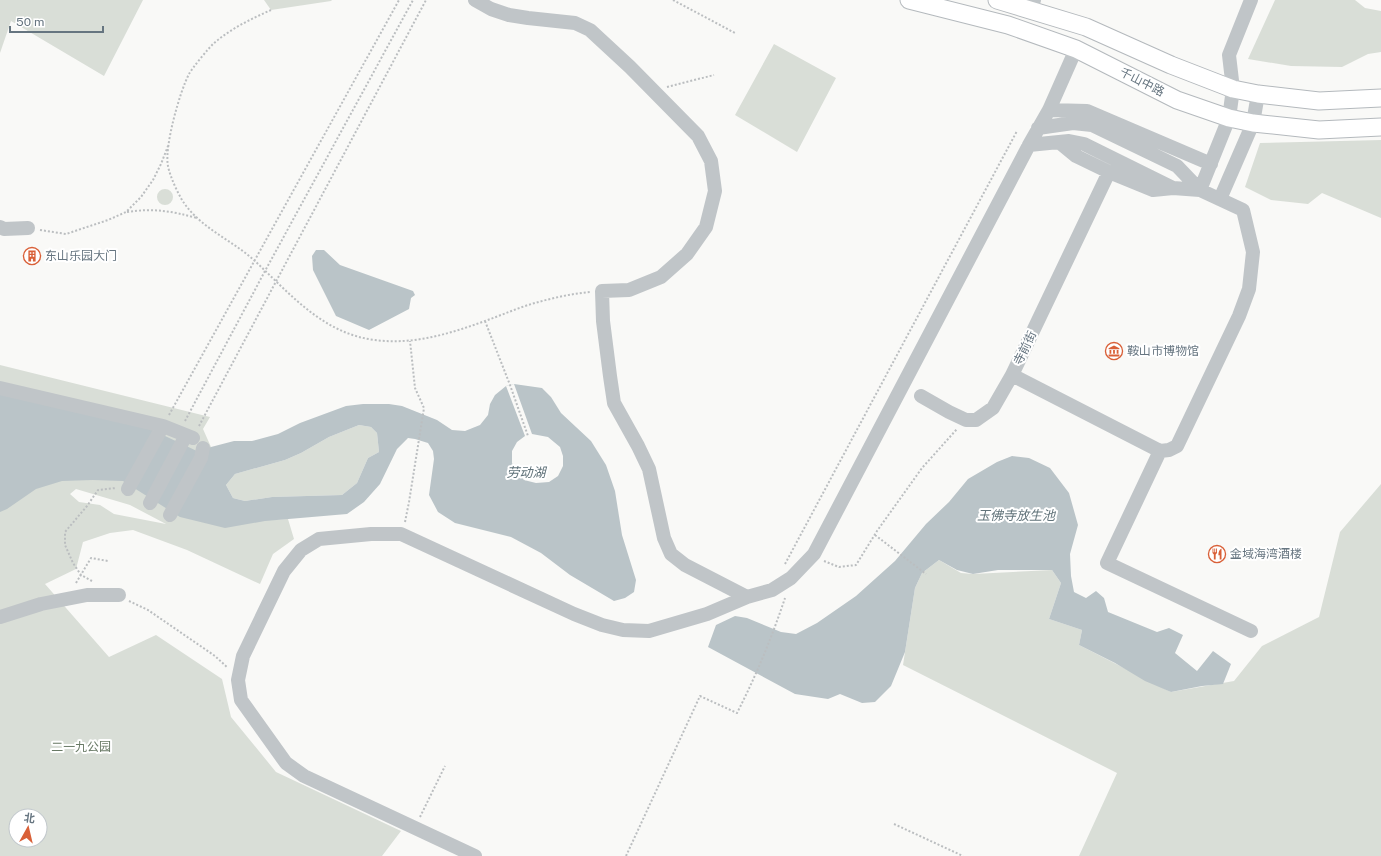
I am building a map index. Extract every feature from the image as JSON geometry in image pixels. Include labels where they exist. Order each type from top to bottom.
[{"type":"main road","name":"千山中路","points":[[909,0],[1008,25],[1076,49],[1177,100],[1229,118],[1319,130],[1381,127]]},
{"type":"main road","points":[[997,0],[1031,4],[1171,65],[1233,89],[1258,94],[1319,101],[1381,98]]},
{"type":"street","points":[[474,0],[491,9],[509,15],[575,23],[590,30],[653,90],[698,136],[711,161],[715,191],[706,227],[687,254],[661,277],[629,290],[602,291],[603,321],[614,403],[649,469],[664,538],[671,554],[685,565],[747,597]]},
{"type":"street","points":[[1200,190],[1229,118],[1233,89],[1229,55],[1251,0]]},
{"type":"street","points":[[475,856],[304,776],[286,763],[241,700],[238,680],[243,656],[264,609],[284,571],[302,550],[318,539],[371,534],[401,534],[574,614],[602,625],[623,630],[649,631],[707,614],[747,597],[772,590],[791,578],[814,554],[1028,145],[1048,110],[1076,49]]},
{"type":"street","points":[[1220,199],[1253,122],[1258,94]]},
{"type":"street","points":[[1048,110],[1087,110],[1211,164]]},
{"type":"street","points":[[1038,128],[1073,123],[1092,125],[1177,166],[1200,190]]},
{"type":"street","points":[[1115,159],[1124,140]]},
{"type":"street","points":[[1028,145],[1069,141],[1084,144],[1173,188]]},
{"type":"street","points":[[1059,142],[1076,156],[1109,172],[1153,190],[1173,188],[1200,190],[1243,210],[1253,252],[1249,289],[1239,316],[1177,446],[1169,450],[1160,451],[1107,564],[1251,631]]},
{"type":"street","name":"寺前街","points":[[1109,172],[1012,375],[1160,451]]},
{"type":"street","points":[[0,227],[4,229],[28,228]]},
{"type":"street","points":[[921,396],[966,420],[976,420],[993,408],[1012,375]]},
{"type":"street","points":[[0,388],[161,429],[190,440],[201,458],[170,515]]},
{"type":"street","points":[[128,489],[161,429]]},
{"type":"street","points":[[150,503],[190,440]]},
{"type":"street","points":[[0,617],[41,604],[87,595],[118,596]]},
{"type":"path","points":[[161,429],[399,0]]},
{"type":"path","points":[[190,440],[265,271],[412,0]]},
{"type":"path","points":[[190,440],[426,0]]},
{"type":"path","points":[[673,0],[735,33]]},
{"type":"path","points":[[126,212],[141,197],[162,164],[177,108],[189,73],[213,44],[241,24],[271,10]]},
{"type":"path","points":[[653,90],[714,75]]},
{"type":"path","points":[[783,568],[1017,131]]},
{"type":"path","points":[[168,143],[168,165],[175,185],[187,207],[206,226],[255,260],[305,308],[345,333],[374,340],[410,341],[438,336],[528,305],[577,294],[602,291]]},
{"type":"path","points":[[28,228],[66,234],[108,220],[126,212],[146,210],[170,211],[198,218]]},
{"type":"path","points":[[485,321],[528,436]]},
{"type":"path","points":[[401,534],[409,502],[424,408],[415,388],[410,341]]},
{"type":"path","points":[[814,554],[825,562],[839,567],[856,565],[922,468],[966,420]]},
{"type":"path","points":[[93,582],[81,575],[73,563],[65,545],[65,532],[87,506],[98,490],[111,488],[128,489]]},
{"type":"path","points":[[875,535],[926,574]]},
{"type":"path","points":[[68,599],[91,558],[108,561]]},
{"type":"path","points":[[118,596],[148,610],[215,656],[238,680]]},
{"type":"path","points":[[626,856],[700,696],[737,712],[754,678],[777,621]]},
{"type":"path","points":[[416,828],[423,810],[445,766]]},
{"type":"path","points":[[894,824],[963,856]]},
{"type":"green space","points":[[0,0],[143,0],[104,76],[11,21],[0,53]]},
{"type":"green space","points":[[264,0],[332,0],[271,10]]},
{"type":"green space","points":[[1275,0],[1355,0],[1365,8],[1381,11],[1381,52],[1368,54],[1342,67],[1291,66],[1248,59]]},
{"type":"green space","points":[[774,44],[836,78],[797,152],[735,115]]},
{"type":"green space","points":[[1381,140],[1381,218],[1322,193],[1308,204],[1271,200],[1245,187],[1260,143]]},
{"type":"green space","points":[[165,189],[171,191],[173,197],[171,203],[165,205],[159,203],[157,197],[159,191]]},
{"type":"green space","name":"二一九公园","points":[[0,365],[210,417],[203,429],[211,447],[200,522],[288,519],[294,539],[273,554],[260,584],[187,550],[133,530],[110,533],[83,542],[76,569],[45,584],[109,657],[156,635],[222,679],[231,717],[276,772],[401,831],[382,856],[0,856]],"holes":[[[76,489],[130,505],[166,524],[114,514],[100,505],[79,502],[70,494]]]},
{"type":"green space","points":[[359,425],[371,427],[377,433],[379,452],[368,458],[357,483],[342,495],[272,497],[245,501],[233,498],[226,485],[235,474],[285,460],[301,453],[329,437]]},
{"type":"green space","points":[[1381,484],[1381,856],[1079,856],[1117,773],[903,665],[915,588],[922,573],[939,560],[961,573],[973,574],[1052,570],[1061,583],[1049,619],[1082,630],[1079,645],[1171,692],[1234,681],[1262,646],[1319,617],[1340,532]]},
{"type":"water","points":[[316,250],[324,250],[340,265],[413,291],[415,295],[411,298],[409,309],[369,330],[336,316],[313,270],[312,256]]},
{"type":"water","name":"劳动湖","points":[[514,384],[542,388],[551,397],[561,413],[591,441],[606,465],[615,491],[622,535],[636,580],[634,592],[625,598],[614,601],[570,575],[541,553],[511,537],[455,523],[438,512],[429,495],[434,459],[433,451],[428,443],[408,438],[397,449],[380,484],[364,502],[347,514],[265,521],[225,528],[180,517],[123,481],[93,480],[62,481],[36,489],[7,509],[0,512],[0,393],[146,427],[199,452],[234,441],[252,441],[278,434],[300,423],[346,406],[363,404],[389,404],[402,406],[437,420],[452,430],[465,431],[480,425],[488,415],[490,404],[495,395],[506,386]],"holes":[[[359,425],[371,427],[377,433],[379,452],[368,458],[357,483],[342,495],[272,497],[245,501],[233,498],[226,485],[235,474],[285,460],[301,453],[329,437]]]},
{"type":"water","name":"玉佛寺放生池","points":[[1012,456],[1029,458],[1050,468],[1069,493],[1078,525],[1070,554],[1071,576],[1074,592],[1086,598],[1096,591],[1104,598],[1108,612],[1157,632],[1169,628],[1183,635],[1175,653],[1197,671],[1213,651],[1231,664],[1223,684],[1202,686],[1171,692],[1145,681],[1115,663],[1079,645],[1082,630],[1049,619],[1061,583],[1052,570],[998,570],[973,574],[957,570],[939,560],[922,573],[915,588],[905,652],[891,686],[875,702],[862,703],[840,694],[828,699],[795,694],[708,647],[716,625],[735,616],[747,618],[781,632],[796,634],[817,623],[856,596],[895,561],[926,524],[949,502],[968,479],[997,462]]},
{"type":"pier","points":[[514,384],[532,434],[548,437],[560,447],[563,456],[563,466],[558,476],[549,482],[536,483],[524,480],[516,472],[512,463],[512,451],[517,442],[525,436],[506,386]]},
{"type":"place","name":"东山乐园大门","points":[[32,256]]},
{"type":"place","name":"鞍山市博物馆","points":[[1114,351]]},
{"type":"place","name":"金域海湾酒楼","points":[[1217,554]]}]
